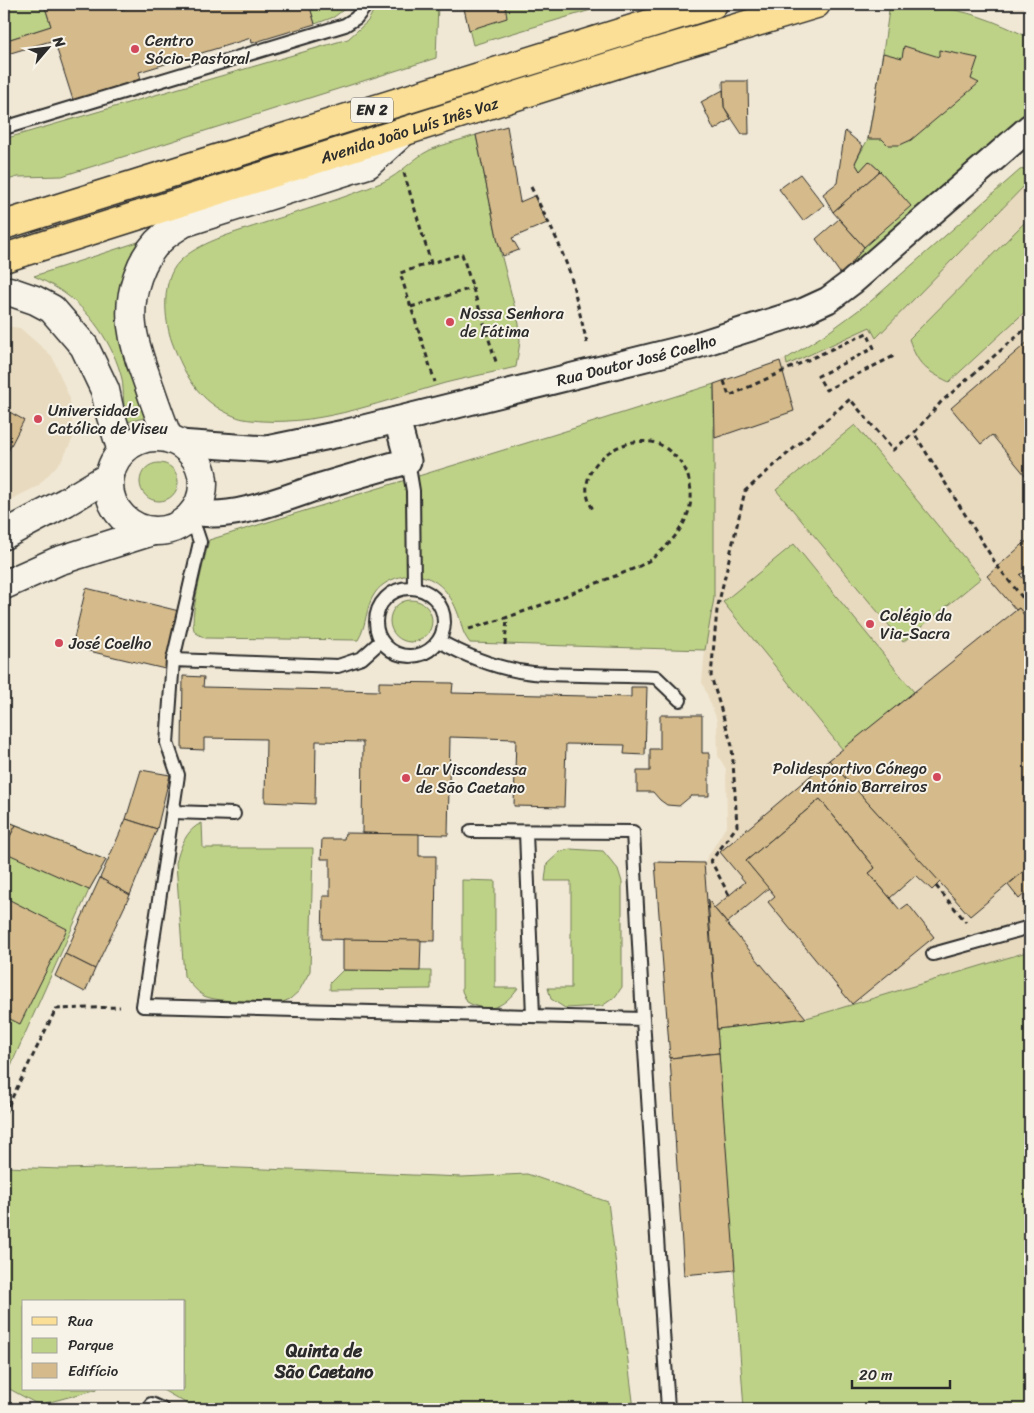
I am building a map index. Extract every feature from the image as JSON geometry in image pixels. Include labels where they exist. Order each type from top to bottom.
[{"type":"main road","name":"Avenida João Luís Inês Vaz","points":[[4,225],[713,4]]},
{"type":"main road","name":"Avenida João Luís Inês Vaz","points":[[4,258],[630,60],[816,4]]},
{"type":"street","name":"Rua Doutor José Coelho","points":[[174,441],[267,449],[344,433],[703,343],[804,311],[828,300],[859,276],[1030,127]]},
{"type":"street","points":[[174,441],[136,350],[131,324],[137,278],[144,261],[153,247],[165,235],[184,223],[368,164],[402,133]]},
{"type":"street","points":[[4,291],[35,300],[52,309],[84,346],[104,390],[122,451]]},
{"type":"street","points":[[4,585],[58,561],[153,531],[168,530],[188,518],[230,512],[264,504],[408,461],[397,420]]},
{"type":"street","points":[[153,531],[138,528],[125,519],[115,507],[110,492],[110,476],[114,462],[122,451],[132,443],[143,438],[156,437],[174,441],[192,453],[200,466],[204,482],[202,498],[188,518]]},
{"type":"street","points":[[4,535],[110,476]]},
{"type":"lane","points":[[4,128],[345,25],[356,18],[367,4]]},
{"type":"lane","points":[[408,461],[412,491],[414,588]]},
{"type":"lane","points":[[188,518],[196,530],[200,542],[173,660],[167,743],[178,775],[143,1006],[643,1019]]},
{"type":"lane","points":[[399,589],[421,589],[430,594],[438,601],[442,610],[444,621],[440,640],[432,650],[422,655],[410,657],[388,650],[376,632],[377,610],[382,601],[399,589]]},
{"type":"lane","points":[[440,640],[462,654],[504,667],[532,673],[656,677],[680,700]]},
{"type":"lane","points":[[173,660],[338,666],[362,658],[381,641]]},
{"type":"lane","points":[[173,812],[234,814]]},
{"type":"lane","points":[[471,831],[633,832],[668,1409]]},
{"type":"lane","points":[[526,832],[533,1016]]},
{"type":"lane","points":[[933,954],[1030,927]]},
{"type":"path","points":[[403,170],[431,263]]},
{"type":"path","points":[[531,187],[558,242],[570,273],[593,370]]},
{"type":"path","points":[[436,386],[400,273],[462,254],[499,372]]},
{"type":"path","points":[[411,307],[472,288]]},
{"type":"path","points":[[729,895],[711,861],[737,826],[732,746],[711,676],[717,610],[744,491],[850,399],[892,450],[914,433],[941,402],[1030,325]]},
{"type":"path","points":[[724,381],[729,396],[867,333],[874,348],[818,376],[826,390],[896,355]]},
{"type":"path","points":[[914,433],[998,567],[1030,607]]},
{"type":"path","points":[[440,640],[531,610],[648,561],[665,547],[684,524],[692,502],[690,479],[679,459],[658,444],[640,441],[621,445],[610,450],[597,462],[589,477],[587,490],[590,505],[594,511]]},
{"type":"path","points":[[936,886],[968,924]]},
{"type":"path","points":[[1023,908],[1030,905]]},
{"type":"path","points":[[4,1114],[56,1009],[143,1006]]},
{"type":"shaded area","name":"Colégio da Via-Sacra","points":[[1030,168],[1030,951],[806,1018],[717,1029],[704,863],[727,825],[726,769],[718,756],[717,720],[702,682],[705,650],[714,598],[714,384],[786,359],[830,331],[871,301],[1020,170]]},
{"type":"shaded area","name":"Universidade Católica de Viseu","points":[[4,326],[20,328],[52,356],[70,399],[73,438],[62,460],[38,486],[4,503]]},
{"type":"green space","points":[[4,4],[44,4],[51,26],[4,41]]},
{"type":"green space","points":[[309,4],[351,4],[334,17],[315,24]]},
{"type":"green space","points":[[377,4],[438,4],[436,58],[62,176],[18,177],[4,181],[4,139],[348,39],[368,21]]},
{"type":"green space","points":[[463,4],[611,4],[473,45]]},
{"type":"green space","points":[[926,6],[954,10],[980,17],[1030,38],[1030,114],[842,276],[864,247],[910,206],[869,161],[860,171],[855,163],[868,139],[889,10]]},
{"type":"green space","points":[[476,135],[498,242],[519,324],[520,342],[516,367],[445,383],[355,410],[308,419],[285,421],[248,420],[222,410],[202,395],[182,366],[172,342],[167,323],[167,289],[173,270],[179,262],[196,249],[216,239],[383,182],[396,175],[430,150]]},
{"type":"green space","points":[[1030,168],[1030,180],[876,338],[870,327],[787,365],[786,359],[830,331],[871,301],[1020,170]]},
{"type":"green space","points":[[1030,217],[1030,307],[949,382],[934,374],[919,361],[909,339]]},
{"type":"green space","points":[[141,241],[130,261],[118,321],[125,364],[148,415],[144,418],[127,422],[122,379],[113,353],[99,328],[80,306],[69,297],[34,276]]},
{"type":"green space","points":[[714,384],[714,598],[705,650],[470,643],[463,631],[459,616],[449,595],[430,579],[413,575],[392,580],[378,590],[369,604],[363,629],[358,640],[205,638],[195,632],[193,615],[209,540]]},
{"type":"green space","points":[[855,425],[981,578],[903,642],[776,490]]},
{"type":"green space","points":[[159,463],[173,468],[178,482],[173,496],[159,501],[145,496],[140,482],[145,468]]},
{"type":"green space","points":[[794,544],[914,692],[843,750],[723,602]]},
{"type":"green space","points":[[411,600],[426,606],[432,621],[426,636],[411,642],[396,636],[390,621],[396,606]]},
{"type":"green space","points":[[4,820],[106,860],[89,890],[4,1081]]},
{"type":"green space","points":[[202,823],[203,848],[313,848],[310,971],[299,991],[290,999],[283,1002],[231,1001],[211,998],[198,992],[184,976],[176,863],[188,834]]},
{"type":"green space","points":[[570,849],[603,851],[618,869],[622,882],[622,987],[615,997],[602,1006],[565,1008],[551,999],[548,988],[571,988],[571,881],[545,881],[547,864],[560,852]]},
{"type":"green space","points":[[462,880],[495,881],[495,988],[518,988],[507,1000],[495,1007],[482,1008],[475,1006],[467,1002],[462,991]]},
{"type":"green space","points":[[1030,951],[1030,1409],[744,1409],[717,1029],[806,1018]]},
{"type":"green space","points":[[343,970],[431,971],[431,989],[330,990],[330,983]]},
{"type":"green space","points":[[189,1166],[462,1177],[527,1174],[608,1202],[634,1409],[196,1409],[163,1390],[185,1390],[185,1300],[22,1300],[22,1390],[94,1390],[39,1405],[4,1386],[4,1167],[61,1169]]},
{"type":"building","name":"Centro Sócio-Pastoral","points":[[44,4],[118,4],[120,10],[140,4],[309,4],[315,24],[252,43],[251,38],[139,72],[141,79],[73,100],[54,40],[4,55],[4,41],[51,26]]},
{"type":"building","points":[[463,4],[505,4],[507,18],[469,30]]},
{"type":"building","points":[[904,46],[939,57],[939,50],[978,58],[971,79],[979,83],[911,140],[900,145],[888,145],[882,139],[868,139],[883,53],[902,58]]},
{"type":"building","points":[[723,81],[748,81],[749,134],[742,134],[724,107]]},
{"type":"building","points":[[723,90],[724,107],[731,119],[714,130],[701,102]]},
{"type":"building","points":[[507,126],[520,202],[534,196],[547,223],[512,238],[519,250],[503,256],[498,242],[476,135]]},
{"type":"building","points":[[845,131],[863,146],[855,163],[860,171],[869,161],[880,171],[833,212],[823,194],[837,183]]},
{"type":"building","points":[[880,171],[911,206],[864,247],[833,212]]},
{"type":"building","points":[[800,174],[824,205],[803,221],[779,189]]},
{"type":"building","points":[[839,219],[864,247],[842,276],[816,239]]},
{"type":"building","points":[[1030,340],[1030,481],[992,435],[981,444],[951,408]]},
{"type":"building","points":[[780,361],[794,411],[715,438],[714,384]]},
{"type":"building","points":[[4,409],[24,420],[6,455],[4,454]]},
{"type":"building","points":[[1030,538],[1030,567],[1020,575],[1030,586],[1030,623],[1019,608],[1016,610],[987,576]]},
{"type":"building","points":[[86,588],[179,611],[165,669],[72,647]]},
{"type":"building","name":"Polidesportivo Cónego António Barreiros","points":[[1019,608],[1030,623],[1030,866],[970,916],[829,760]]},
{"type":"building","name":"Lar Viscondessa de São Caetano","points":[[183,676],[204,677],[203,687],[379,691],[379,682],[453,683],[452,693],[631,697],[631,687],[647,687],[645,755],[624,754],[625,745],[566,744],[564,807],[514,806],[516,739],[450,737],[448,835],[362,833],[363,742],[316,741],[315,804],[265,802],[266,739],[204,738],[204,750],[182,749]]},
{"type":"building","points":[[660,715],[702,715],[702,753],[709,753],[709,796],[691,796],[679,806],[667,805],[653,792],[637,792],[637,771],[650,771],[650,749],[660,749]]},
{"type":"building","points":[[829,760],[940,882],[932,890],[916,875],[890,898],[869,873],[875,868],[820,799],[746,861],[769,888],[727,923],[714,908],[745,882],[720,852]]},
{"type":"building","points":[[141,770],[170,775],[157,829],[126,819]]},
{"type":"building","points":[[820,799],[875,868],[869,873],[900,910],[908,904],[934,937],[852,1004],[768,902],[775,896],[746,861]]},
{"type":"building","points":[[126,819],[157,829],[130,895],[100,878]]},
{"type":"building","points":[[4,820],[16,825],[4,848]]},
{"type":"building","points":[[16,825],[106,860],[89,890],[4,852],[4,848]]},
{"type":"building","points":[[345,833],[419,834],[419,856],[436,856],[435,941],[322,939],[323,896],[330,896],[330,859],[321,859],[322,839],[344,839]]},
{"type":"building","points":[[655,862],[704,863],[719,1053],[670,1058]]},
{"type":"building","points":[[1030,866],[1030,889],[1019,899],[1008,885]]},
{"type":"building","points":[[100,878],[130,895],[95,969],[65,954]]},
{"type":"building","points":[[4,897],[67,929],[20,1024],[4,1016]]},
{"type":"building","points":[[708,899],[714,908],[806,1018],[717,1029]]},
{"type":"building","points":[[343,939],[421,940],[420,971],[343,970]]},
{"type":"building","points":[[65,954],[95,969],[85,992],[55,976]]},
{"type":"building","points":[[719,1053],[735,1270],[684,1275],[670,1058]]},
{"type":"place","name":"Centro Sócio-Pastoral","points":[[135,49]]},
{"type":"place","name":"Nossa Senhora de Fátima","points":[[450,322]]},
{"type":"place","name":"Universidade Católica de Viseu","points":[[38,419]]},
{"type":"place","name":"Colégio da Via-Sacra","points":[[870,624]]},
{"type":"place","name":"José Coelho","points":[[59,643]]},
{"type":"place","name":"Polidesportivo Cónego António Barreiros","points":[[937,777]]},
{"type":"place","name":"Lar Viscondessa de São Caetano","points":[[406,778]]},
{"type":"district","name":"Quinta de São Caetano","points":[[324,1361]]}]
